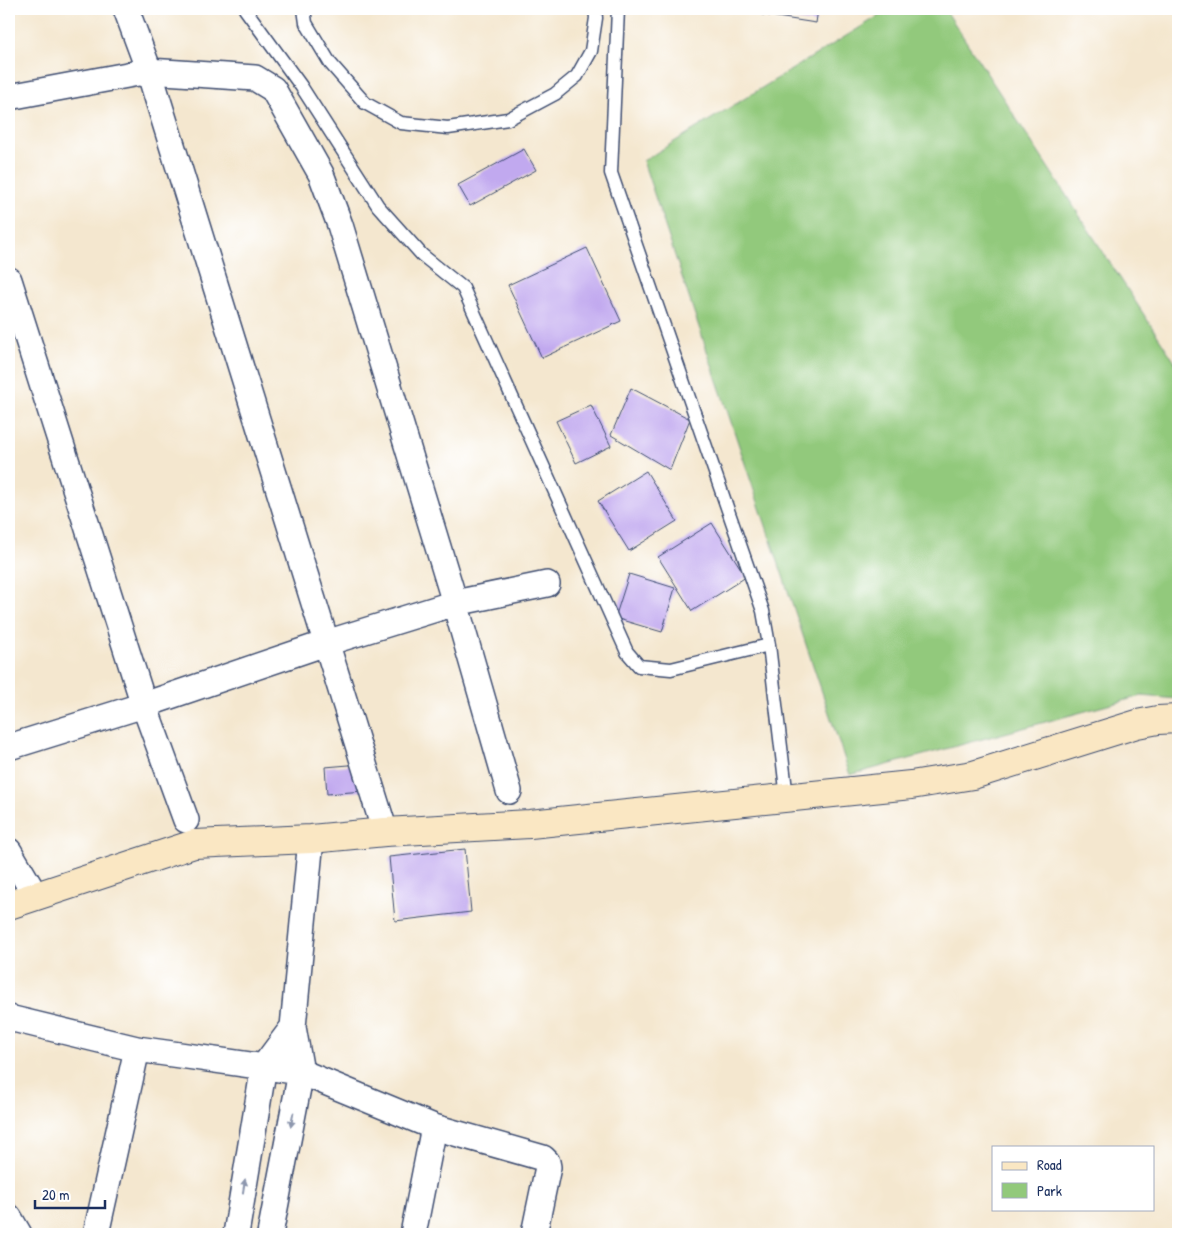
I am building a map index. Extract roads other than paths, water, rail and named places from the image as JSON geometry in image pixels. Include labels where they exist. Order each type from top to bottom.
[{"type":"street","points":[[126,9],[149,71],[385,832]]},
{"type":"street","points":[[9,97],[149,71],[254,78],[273,89],[321,174],[340,225],[455,603],[508,790]]},
{"type":"street","points":[[9,280],[144,705],[186,820]]},
{"type":"street","points":[[9,747],[144,705],[326,643],[455,603],[547,584]]},
{"type":"street","points":[[9,905],[194,844],[311,840],[385,832],[530,824],[911,785],[973,775],[1138,724],[1178,719]]},
{"type":"street","points":[[270,1234],[301,1072],[293,1027],[311,840]]},
{"type":"street","points":[[9,851],[35,895]]},
{"type":"street","points":[[9,1018],[136,1049],[301,1072],[434,1127],[543,1158],[548,1162],[534,1234]]},
{"type":"street","points":[[236,1234],[264,1066],[293,1027]]},
{"type":"street","points":[[96,1234],[136,1049]]},
{"type":"street","points":[[413,1234],[434,1127]]},
{"type":"street","points":[[9,1217],[19,1234]]},
{"type":"lane","points":[[246,9],[301,86],[378,206],[422,255],[464,288],[627,652],[639,666],[671,669],[770,645]]},
{"type":"lane","points":[[304,9],[306,23],[330,63],[365,103],[401,123],[448,128],[508,119],[555,94],[578,76],[591,51],[596,18],[595,9]]},
{"type":"lane","points":[[618,9],[610,173],[763,611],[770,645],[786,798]]}]
